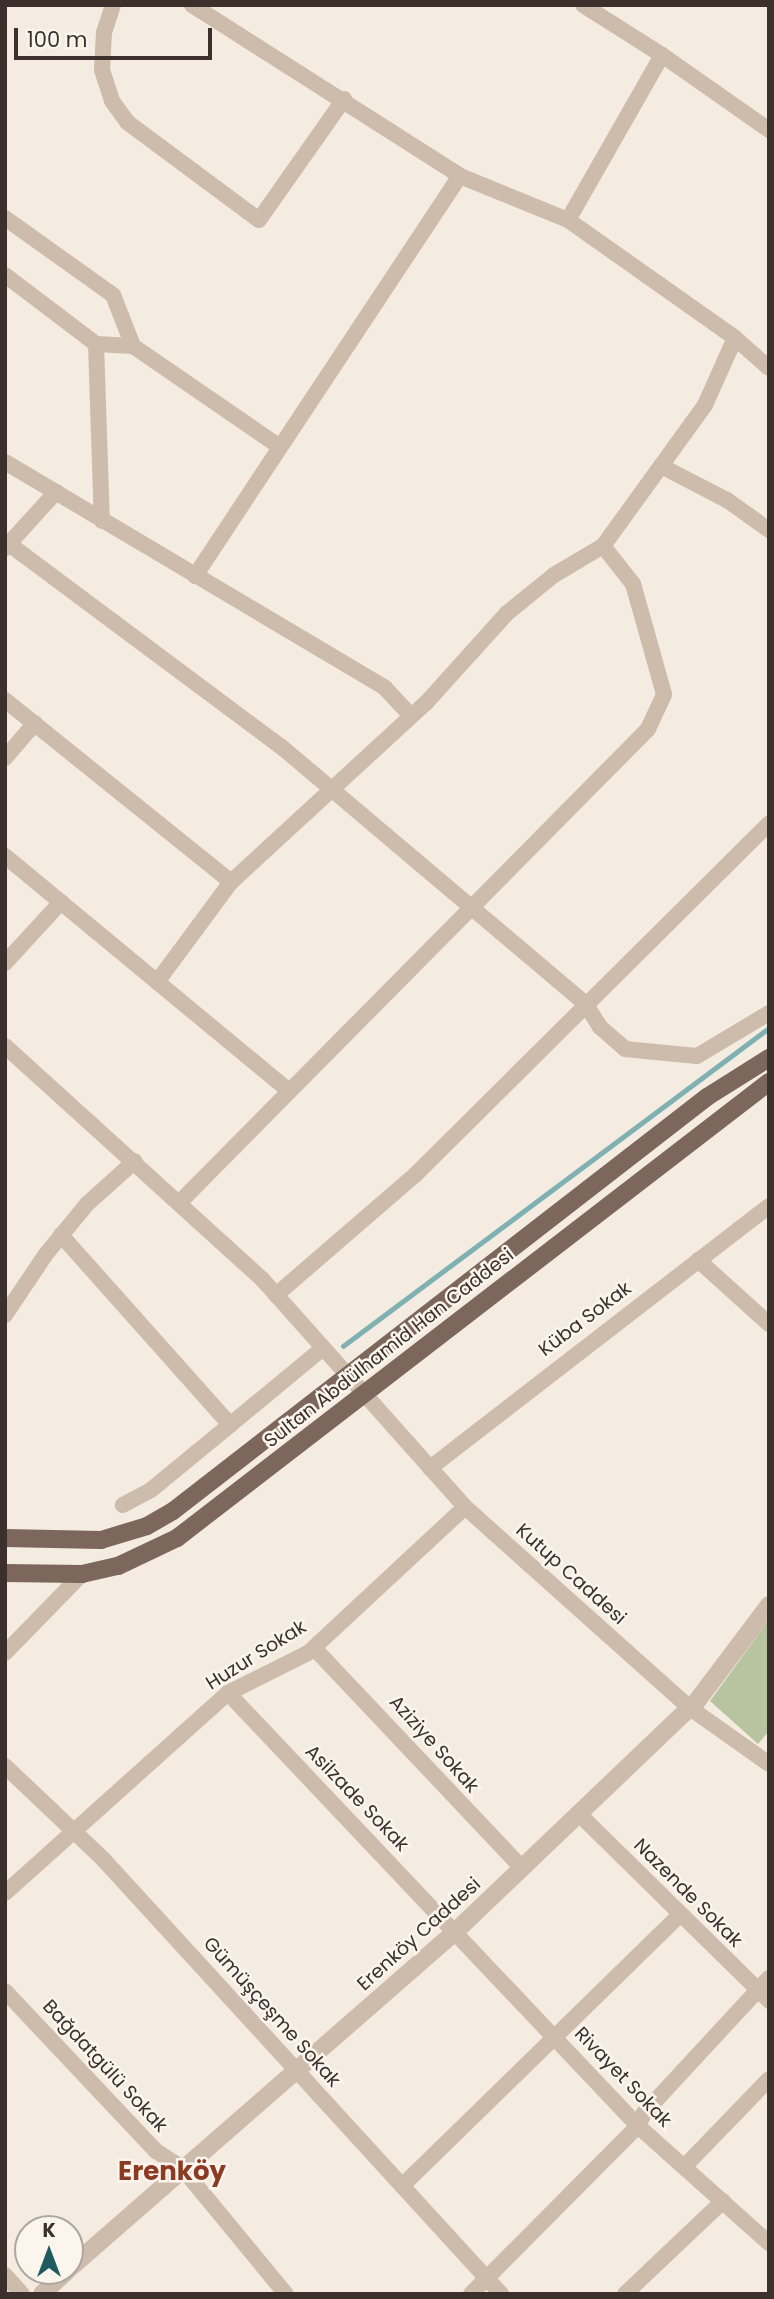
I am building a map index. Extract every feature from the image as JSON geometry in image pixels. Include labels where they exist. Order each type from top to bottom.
[{"type":"main road","name":"Sultan Abdülhamid Han Caddesi","points":[[5,1538],[81,1542],[147,1526],[707,1097],[769,1058]]},
{"type":"main road","name":"Sultan Abdülhamid Han Caddesi","points":[[5,1573],[82,1574],[118,1566],[177,1538],[769,1082]]},
{"type":"street","points":[[113,5],[104,32],[102,70],[113,101],[127,122],[259,220],[344,99]]},
{"type":"street","points":[[191,5],[344,99],[460,176],[568,220],[734,338],[769,368]]},
{"type":"street","points":[[583,5],[662,55],[769,130]]},
{"type":"street","points":[[568,220],[662,55]]},
{"type":"street","points":[[195,576],[460,176]]},
{"type":"street","points":[[5,218],[113,295],[133,346]]},
{"type":"street","points":[[5,275],[96,344],[133,346],[280,447]]},
{"type":"street","points":[[158,982],[230,882],[411,716],[506,614],[554,575],[603,546],[663,467],[705,405],[734,338]]},
{"type":"street","points":[[96,344],[102,521]]},
{"type":"street","points":[[5,461],[385,688],[411,716]]},
{"type":"street","points":[[663,467],[727,500],[769,530]]},
{"type":"street","points":[[56,492],[7,546],[207,687],[332,788],[468,908],[584,1003],[600,1027],[625,1049],[697,1056],[769,1013]]},
{"type":"street","points":[[180,1202],[648,729],[664,694],[633,584],[603,546]]},
{"type":"street","points":[[5,700],[230,882]]},
{"type":"street","points":[[5,758],[35,723]]},
{"type":"street","points":[[276,1295],[415,1175],[584,1003],[769,824]]},
{"type":"street","points":[[5,856],[288,1090]]},
{"type":"street","points":[[5,962],[61,902]]},
{"type":"street","name":"Kutup Caddesi","points":[[6,1047],[180,1202],[276,1295],[465,1507],[690,1708],[769,1764]]},
{"type":"street","points":[[5,1315],[61,1235],[87,1204],[135,1161]]},
{"type":"street","name":"Küba Sokak","points":[[430,1468],[769,1206]]},
{"type":"street","points":[[61,1235],[230,1425]]},
{"type":"street","points":[[698,1260],[769,1324]]},
{"type":"street","points":[[123,1505],[151,1490],[323,1348]]},
{"type":"street","name":"Huzur Sokak","points":[[5,1893],[228,1693],[314,1648],[465,1507]]},
{"type":"street","points":[[5,1653],[82,1574]]},
{"type":"street","name":"Erenköy Caddesi","points":[[84,2256],[456,1931],[690,1708],[769,1605]]},
{"type":"street","name":"Aziziye Sokak","points":[[314,1648],[522,1868]]},
{"type":"street","name":"Asilzade Sokak","points":[[228,1693],[456,1931]]},
{"type":"street","name":"Gümüşçeşme Sokak","points":[[5,1766],[72,1833],[103,1858],[501,2294]]},
{"type":"street","name":"Nazende Sokak","points":[[579,1814],[763,1996]]},
{"type":"street","points":[[402,2186],[556,2039],[587,2002],[680,1915]]},
{"type":"street","name":"Rivayet Sokak","points":[[456,1931],[638,2126],[769,2242]]},
{"type":"street","points":[[471,2294],[638,2126],[644,2113],[763,1996],[769,1978]]},
{"type":"street","name":"Bağdatgülü Sokak","points":[[5,1991],[156,2151],[182,2168],[286,2294]]},
{"type":"street","points":[[684,2167],[769,2079]]},
{"type":"street","points":[[625,2294],[723,2201]]},
{"type":"street","points":[[5,2275],[22,2294]]},
{"type":"green space","points":[[769,1620],[769,1731],[758,1744],[710,1701]]},
{"type":"waterway","points":[[343,1346],[769,1028]]},
{"type":"district","name":"Erenköy","points":[[172,2172]]}]
